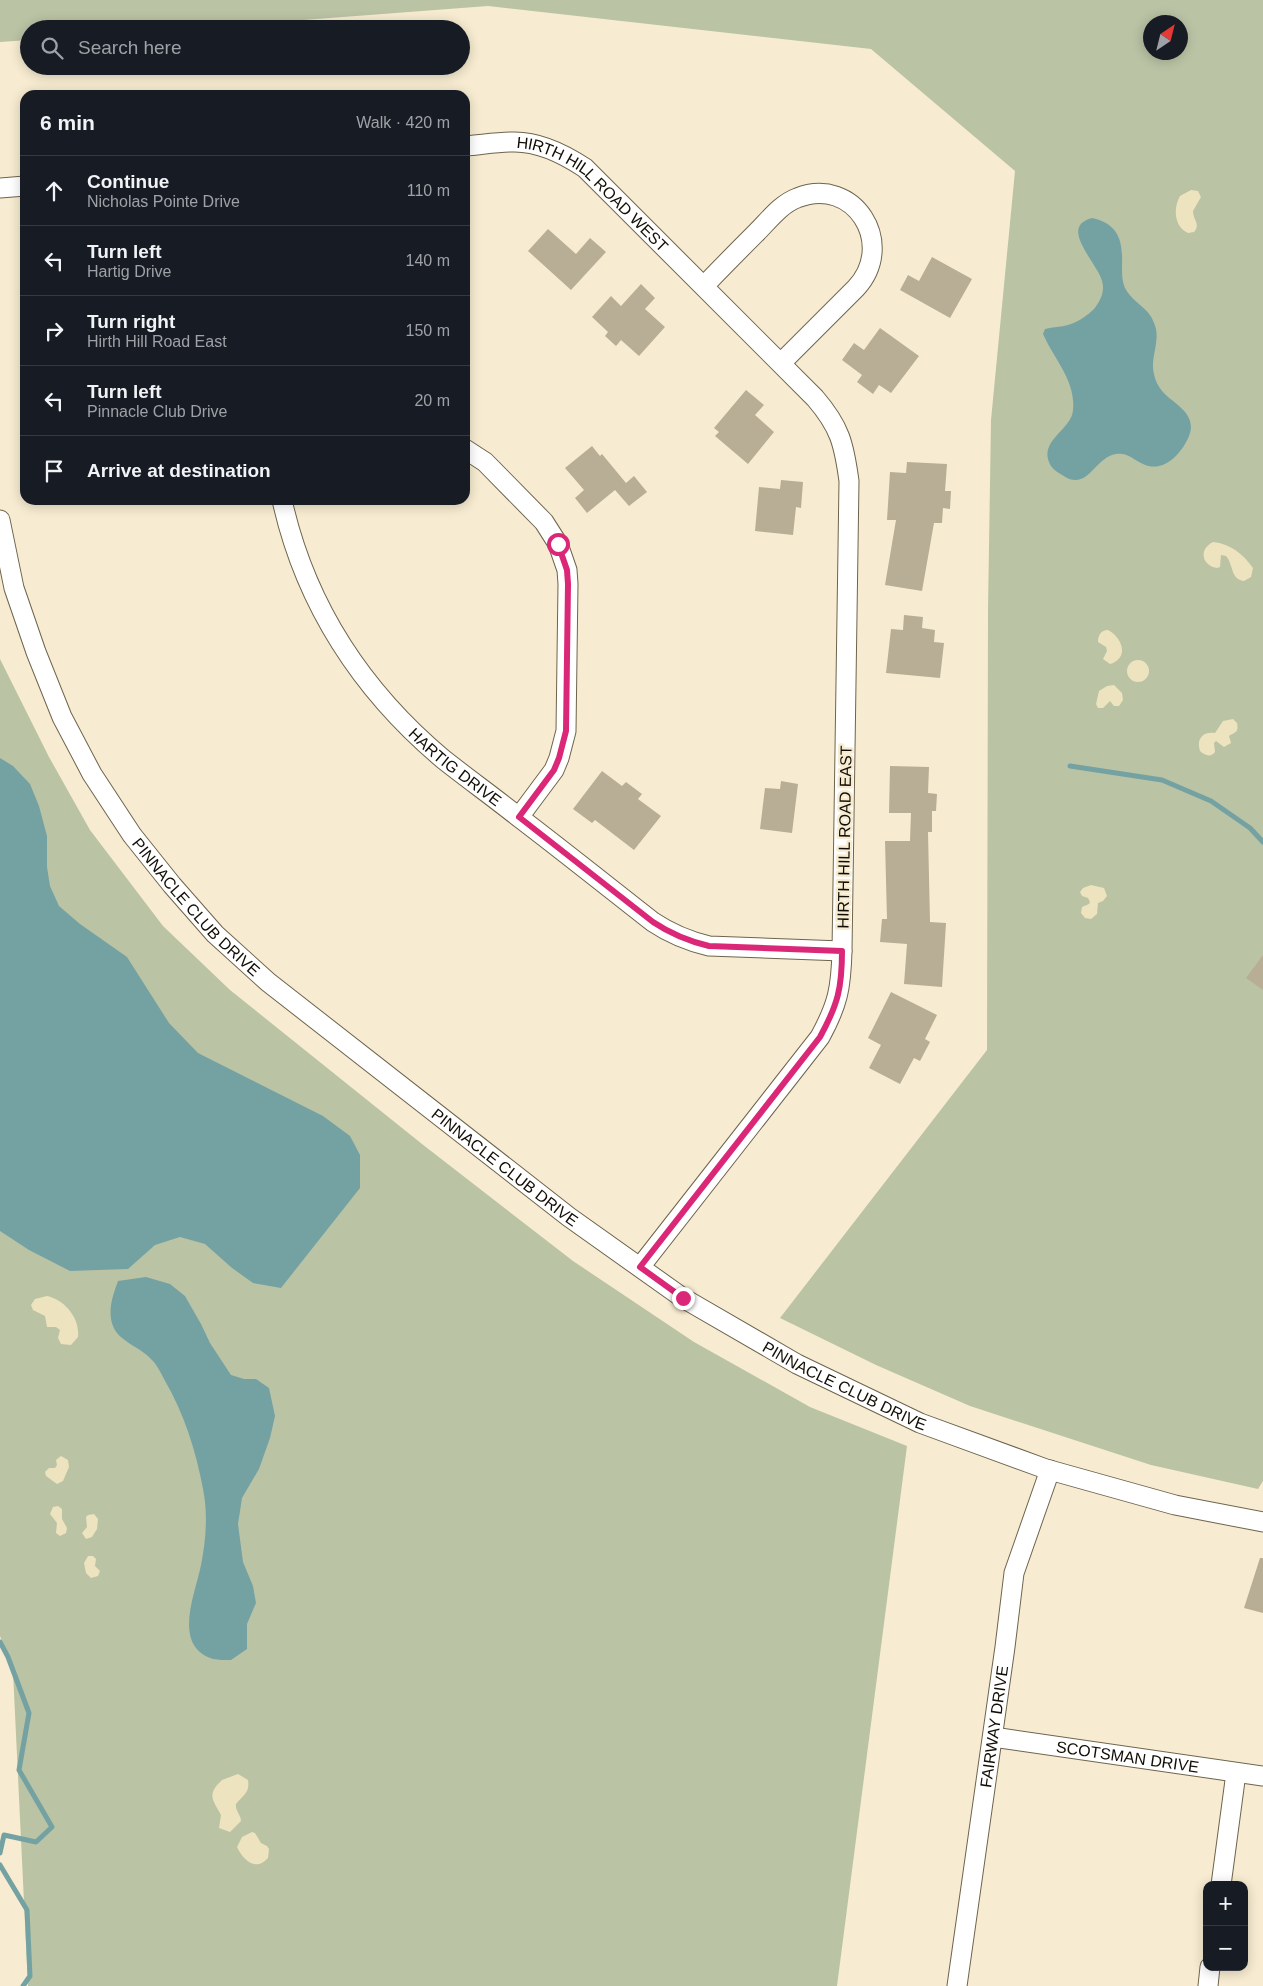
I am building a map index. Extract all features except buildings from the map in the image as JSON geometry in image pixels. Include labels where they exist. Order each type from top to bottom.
[{"type":"street","name":"HIRTH HILL ROAD WEST","points":[[470,145],[513,141],[548,149],[567,157],[585,168],[709,292]]},
{"type":"street","points":[[0,188],[20,186]]},
{"type":"street","points":[[709,292],[776,212],[790,201],[808,194],[826,194],[844,200],[857,209],[871,232],[873,250],[866,274],[856,288],[781,363]]},
{"type":"street","name":"HIRTH HILL ROAD EAST","points":[[640,1267],[820,1037],[835,1007],[840,990],[849,481],[843,442],[837,427],[816,398],[709,292]]},
{"type":"street","points":[[470,452],[484,462],[544,522],[558,544],[567,570],[566,731],[554,770],[519,817]]},
{"type":"street","name":"HARTIG DRIVE","points":[[284,505],[300,560],[314,596],[334,634],[355,666],[379,697],[443,759],[653,922],[672,934],[709,946],[842,951]]},
{"type":"street","name":"PINNACLE CLUB DRIVE","points":[[0,520],[14,588],[36,652],[62,717],[92,774],[132,835],[172,885],[215,934],[268,982],[568,1217],[683,1298],[797,1364],[920,1422],[1050,1470],[1175,1505],[1263,1522]]},
{"type":"street","name":"FAIRWAY DRIVE","points":[[956,1986],[993,1736],[1014,1573],[1050,1470]]},
{"type":"street","name":"SCOTSMAN DRIVE","points":[[993,1736],[1263,1776]]},
{"type":"street","points":[[1222,1881],[1236,1772]]},
{"type":"street","points":[[1208,1986],[1210,1971]]},
{"type":"green space","points":[[0,0],[1263,0],[1263,1481],[1258,1489],[1151,1465],[970,1406],[876,1365],[780,1318],[987,1050],[988,609],[991,420],[1015,171],[871,49],[488,6],[304,20],[20,20],[20,41],[0,42]]},
{"type":"green space","points":[[0,659],[49,757],[90,830],[163,926],[230,990],[422,1144],[573,1261],[694,1342],[810,1407],[907,1446],[837,1986],[28,1986],[13,1672],[0,1636]]},
{"type":"sand","points":[[1191,190],[1198,191],[1201,197],[1193,211],[1197,227],[1194,232],[1188,233],[1177,222],[1176,206],[1180,196]]},
{"type":"sand","points":[[1213,542],[1231,547],[1241,554],[1253,568],[1251,577],[1244,581],[1236,578],[1226,556],[1221,555],[1220,567],[1217,568],[1208,564],[1204,553],[1208,545]]},
{"type":"sand","points":[[1108,630],[1117,637],[1122,647],[1120,657],[1110,664],[1103,659],[1107,651],[1106,647],[1098,642],[1100,633]]},
{"type":"sand","points":[[1138,660],[1146,663],[1149,671],[1146,679],[1138,682],[1130,679],[1127,671],[1130,663]]},
{"type":"sand","points":[[1114,685],[1122,693],[1123,700],[1119,706],[1114,706],[1110,701],[1103,708],[1098,708],[1096,704],[1099,691],[1107,686]]},
{"type":"sand","points":[[1233,719],[1237,723],[1237,729],[1236,732],[1229,736],[1231,743],[1224,747],[1216,741],[1214,743],[1215,752],[1212,755],[1205,755],[1200,751],[1199,743],[1204,735],[1215,733],[1223,721]]},
{"type":"sand","points":[[1091,885],[1104,888],[1107,896],[1098,903],[1097,914],[1091,919],[1085,918],[1081,913],[1082,907],[1090,902],[1080,892],[1083,888]]},
{"type":"sand","points":[[47,1296],[60,1301],[70,1311],[77,1323],[78,1337],[71,1345],[61,1344],[58,1338],[60,1330],[56,1327],[47,1327],[45,1316],[33,1310],[31,1305],[35,1299]]},
{"type":"sand","points":[[61,1456],[68,1460],[69,1467],[63,1481],[57,1484],[46,1476],[45,1472],[49,1468],[55,1468],[57,1465],[56,1460]]},
{"type":"sand","points":[[58,1506],[62,1509],[62,1519],[67,1528],[66,1533],[60,1536],[56,1533],[57,1523],[50,1514],[53,1507]]},
{"type":"sand","points":[[94,1514],[98,1519],[97,1529],[92,1537],[86,1539],[82,1533],[87,1527],[86,1517]]},
{"type":"sand","points":[[88,1556],[93,1556],[96,1559],[95,1566],[100,1571],[98,1576],[91,1578],[86,1573],[84,1563]]},
{"type":"sand","points":[[238,1774],[248,1780],[248,1788],[236,1804],[241,1821],[230,1832],[219,1828],[221,1815],[212,1798],[214,1790],[222,1780]]},
{"type":"sand","points":[[252,1832],[269,1849],[268,1858],[259,1864],[250,1863],[246,1860],[237,1847],[242,1837]]},
{"type":"water","points":[[1092,218],[1108,225],[1118,235],[1122,249],[1122,277],[1125,288],[1133,299],[1147,311],[1156,329],[1157,335],[1153,363],[1154,376],[1162,391],[1187,415],[1191,428],[1182,449],[1165,464],[1151,466],[1143,464],[1127,455],[1116,454],[1102,461],[1090,473],[1078,480],[1060,474],[1049,462],[1047,454],[1052,441],[1071,417],[1073,399],[1068,380],[1043,334],[1045,329],[1068,325],[1082,319],[1094,309],[1103,292],[1099,273],[1082,246],[1079,237],[1079,229],[1082,223]]},
{"type":"water","points":[[0,758],[13,766],[30,784],[39,806],[47,836],[47,867],[50,886],[59,906],[80,924],[127,957],[169,1023],[198,1053],[323,1116],[350,1136],[360,1155],[360,1188],[281,1288],[253,1283],[232,1268],[205,1244],[180,1237],[155,1245],[128,1269],[70,1271],[29,1250],[0,1231]]},
{"type":"water","points":[[146,1277],[170,1284],[185,1296],[210,1343],[231,1375],[244,1379],[256,1379],[269,1388],[275,1416],[270,1438],[259,1469],[242,1498],[238,1524],[243,1562],[253,1586],[256,1603],[247,1624],[247,1649],[231,1660],[213,1659],[200,1652],[193,1643],[189,1631],[189,1617],[201,1565],[206,1527],[205,1498],[193,1446],[178,1405],[156,1364],[147,1355],[120,1336],[116,1332],[111,1320],[111,1303],[118,1281]]},
{"type":"waterway","points":[[1070,766],[1162,780],[1211,801],[1250,828],[1263,842]]},
{"type":"waterway","points":[[0,1642],[8,1657],[29,1713],[19,1770],[52,1827],[36,1842],[4,1835],[0,1853]]},
{"type":"waterway","points":[[0,1865],[27,1910],[30,1976],[23,1986]]},
{"type":"route","points":[[558,544],[567,570],[568,584],[566,731],[554,770],[519,817],[653,922],[672,934],[709,946],[842,951],[840,990],[835,1007],[820,1037],[640,1267],[683,1298]]}]
